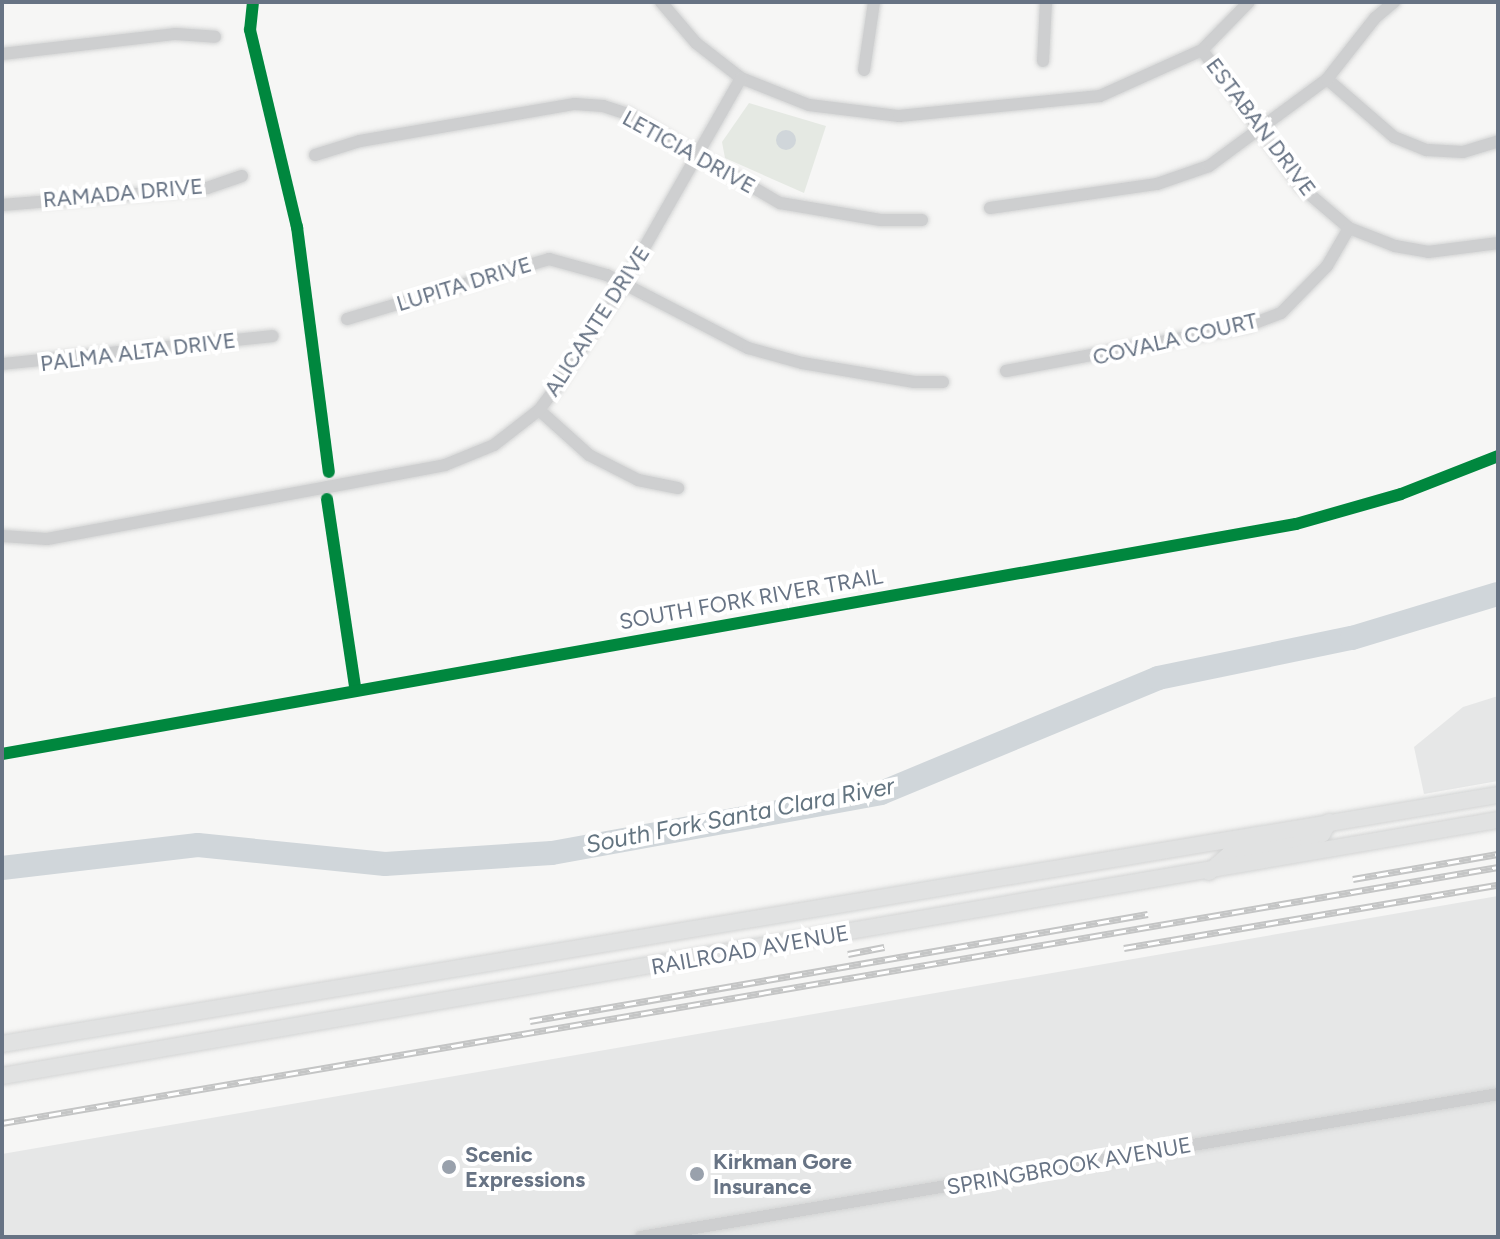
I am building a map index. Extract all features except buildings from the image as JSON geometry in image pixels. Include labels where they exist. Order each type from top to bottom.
[{"type":"main road","name":"RAILROAD AVENUE","points":[[2,1044],[1498,795]]},
{"type":"main road","name":"RAILROAD AVENUE","points":[[2,1076],[1209,872],[1498,820]]},
{"type":"main road","points":[[1209,872],[1231,853],[1308,841],[1322,834],[1329,822]]},
{"type":"street","points":[[864,70],[874,2]]},
{"type":"street","points":[[1043,61],[1046,2]]},
{"type":"street","points":[[666,4],[696,43],[741,78],[809,105],[861,115],[955,112],[1100,96],[1202,50],[1249,2]]},
{"type":"street","points":[[990,208],[1157,184],[1209,166],[1327,79],[1375,18],[1394,2]]},
{"type":"street","points":[[2,54],[176,34],[215,37]]},
{"type":"street","name":"ESTABAN DRIVE","points":[[1202,50],[1301,187],[1349,228],[1395,246],[1428,252],[1498,243]]},
{"type":"street","name":"ALICANTE DRIVE","points":[[2,536],[47,539],[445,465],[494,445],[539,410],[623,285],[741,78]]},
{"type":"street","points":[[1327,79],[1394,137],[1427,150],[1463,152],[1498,141]]},
{"type":"street","name":"LETICIA DRIVE","points":[[315,155],[360,141],[575,104],[628,114],[780,203],[881,220],[922,220]]},
{"type":"street","name":"RAMADA DRIVE","points":[[2,205],[207,188],[242,176]]},
{"type":"street","name":"COVALA COURT","points":[[1006,371],[1247,326],[1281,313],[1327,266],[1349,228]]},
{"type":"street","name":"LUPITA DRIVE","points":[[347,319],[549,259],[574,262],[748,348],[802,363],[914,382],[943,382]]},
{"type":"street","name":"PALMA ALTA DRIVE","points":[[2,364],[273,336]]},
{"type":"street","points":[[539,410],[589,455],[638,480],[678,488]]},
{"type":"street","name":"SPRINGBROOK AVENUE","points":[[641,1237],[1498,1094]]},
{"type":"shaded area","points":[[749,103],[826,126],[804,193],[725,158],[722,142]]},
{"type":"shaded area","points":[[786,130],[793,133],[796,140],[793,147],[786,150],[779,147],[776,140],[779,133]]},
{"type":"shaded area","points":[[1498,696],[1498,781],[1424,794],[1414,747],[1463,707]]},
{"type":"shaded area","points":[[1498,896],[1498,1237],[2,1237],[2,1154]]},
{"type":"waterway","name":"South Fork Santa Clara River","points":[[2,868],[198,845],[385,864],[552,853],[881,793],[1158,678],[1352,638],[1498,594]]},
{"type":"railway","points":[[1353,879],[1498,854]]},
{"type":"railway","points":[[2,1123],[1498,867]]},
{"type":"railway","points":[[1124,948],[1498,885]]},
{"type":"railway","points":[[530,1021],[1148,914]]},
{"type":"railway","points":[[848,954],[884,947]]},
{"type":"cycle path","points":[[253,2],[250,30],[297,227],[329,472]]},
{"type":"cycle path","name":"SOUTH FORK RIVER TRAIL","points":[[2,754],[1296,524],[1401,494],[1498,456]]},
{"type":"cycle path","points":[[327,499],[355,687]]},
{"type":"place","name":"Scenic Expressions","points":[[449,1167]]},
{"type":"place","name":"Kirkman Gore Insurance","points":[[697,1174]]}]
